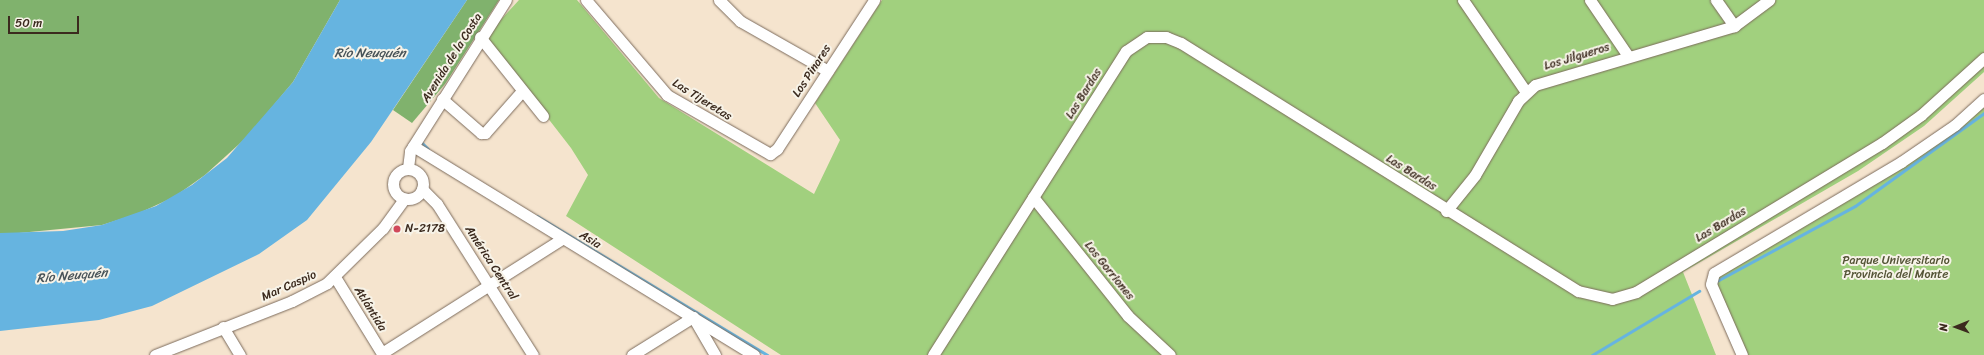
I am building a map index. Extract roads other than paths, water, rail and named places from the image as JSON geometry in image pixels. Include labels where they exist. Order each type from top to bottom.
[{"type":"street","name":"Avenida de la Costa","points":[[408,168],[413,146],[480,37],[506,0]]},
{"type":"street","name":"Las Tijeretas","points":[[586,0],[666,95],[770,154]]},
{"type":"street","points":[[719,0],[744,24],[828,71]]},
{"type":"street","name":"Los Pinares","points":[[770,154],[777,149],[874,0]]},
{"type":"street","points":[[1463,0],[1526,92]]},
{"type":"street","points":[[1590,0],[1628,56]]},
{"type":"street","points":[[1716,0],[1734,26]]},
{"type":"street","name":"Los Jilgueros","points":[[1446,211],[1475,175],[1526,92],[1546,79],[1734,26],[1769,0]]},
{"type":"street","name":"Las Bardas","points":[[933,355],[1126,51],[1139,40],[1156,36],[1181,43],[1446,211],[1578,292],[1600,299],[1624,297],[1882,143],[1921,114],[1984,58]]},
{"type":"street","points":[[480,37],[542,116]]},
{"type":"street","points":[[442,99],[481,133],[485,133],[522,91]]},
{"type":"street","points":[[1742,355],[1711,284],[1714,273],[1901,162],[1955,125],[1984,99]]},
{"type":"street","name":"Asia","points":[[413,146],[754,355]]},
{"type":"street","points":[[404,199],[396,194],[393,180],[398,172],[408,168],[422,177],[422,189]]},
{"type":"street","name":"Mar Caspio","points":[[155,355],[292,301],[335,277],[383,228],[404,199],[415,198],[422,189]]},
{"type":"street","name":"América Central","points":[[422,189],[437,204],[490,285],[533,355]]},
{"type":"street","name":"Los Gorriones","points":[[1034,197],[1128,316],[1170,355]]},
{"type":"street","points":[[383,354],[562,238]]},
{"type":"street","name":"Atlántida","points":[[335,277],[383,354]]},
{"type":"street","points":[[632,355],[693,317],[716,355]]},
{"type":"street","points":[[223,328],[240,355]]},
{"type":"water","name":"Río Neuquén","points":[[340,0],[467,0],[371,142],[307,220],[259,254],[152,306],[99,320],[0,331],[0,233],[63,231],[102,225],[156,206],[192,185],[227,158],[293,82]]},
{"type":"waterway","points":[[1715,282],[1855,206],[1984,113]]},
{"type":"waterway","points":[[420,141],[428,149]]},
{"type":"waterway","points":[[537,216],[767,355]]},
{"type":"waterway","points":[[1592,355],[1699,291]]},
{"type":"place","name":"N-2178","points":[[397,229]]},
{"type":"park label","name":"Parque Universitario Provincia del Monte","points":[[1896,268]]}]
